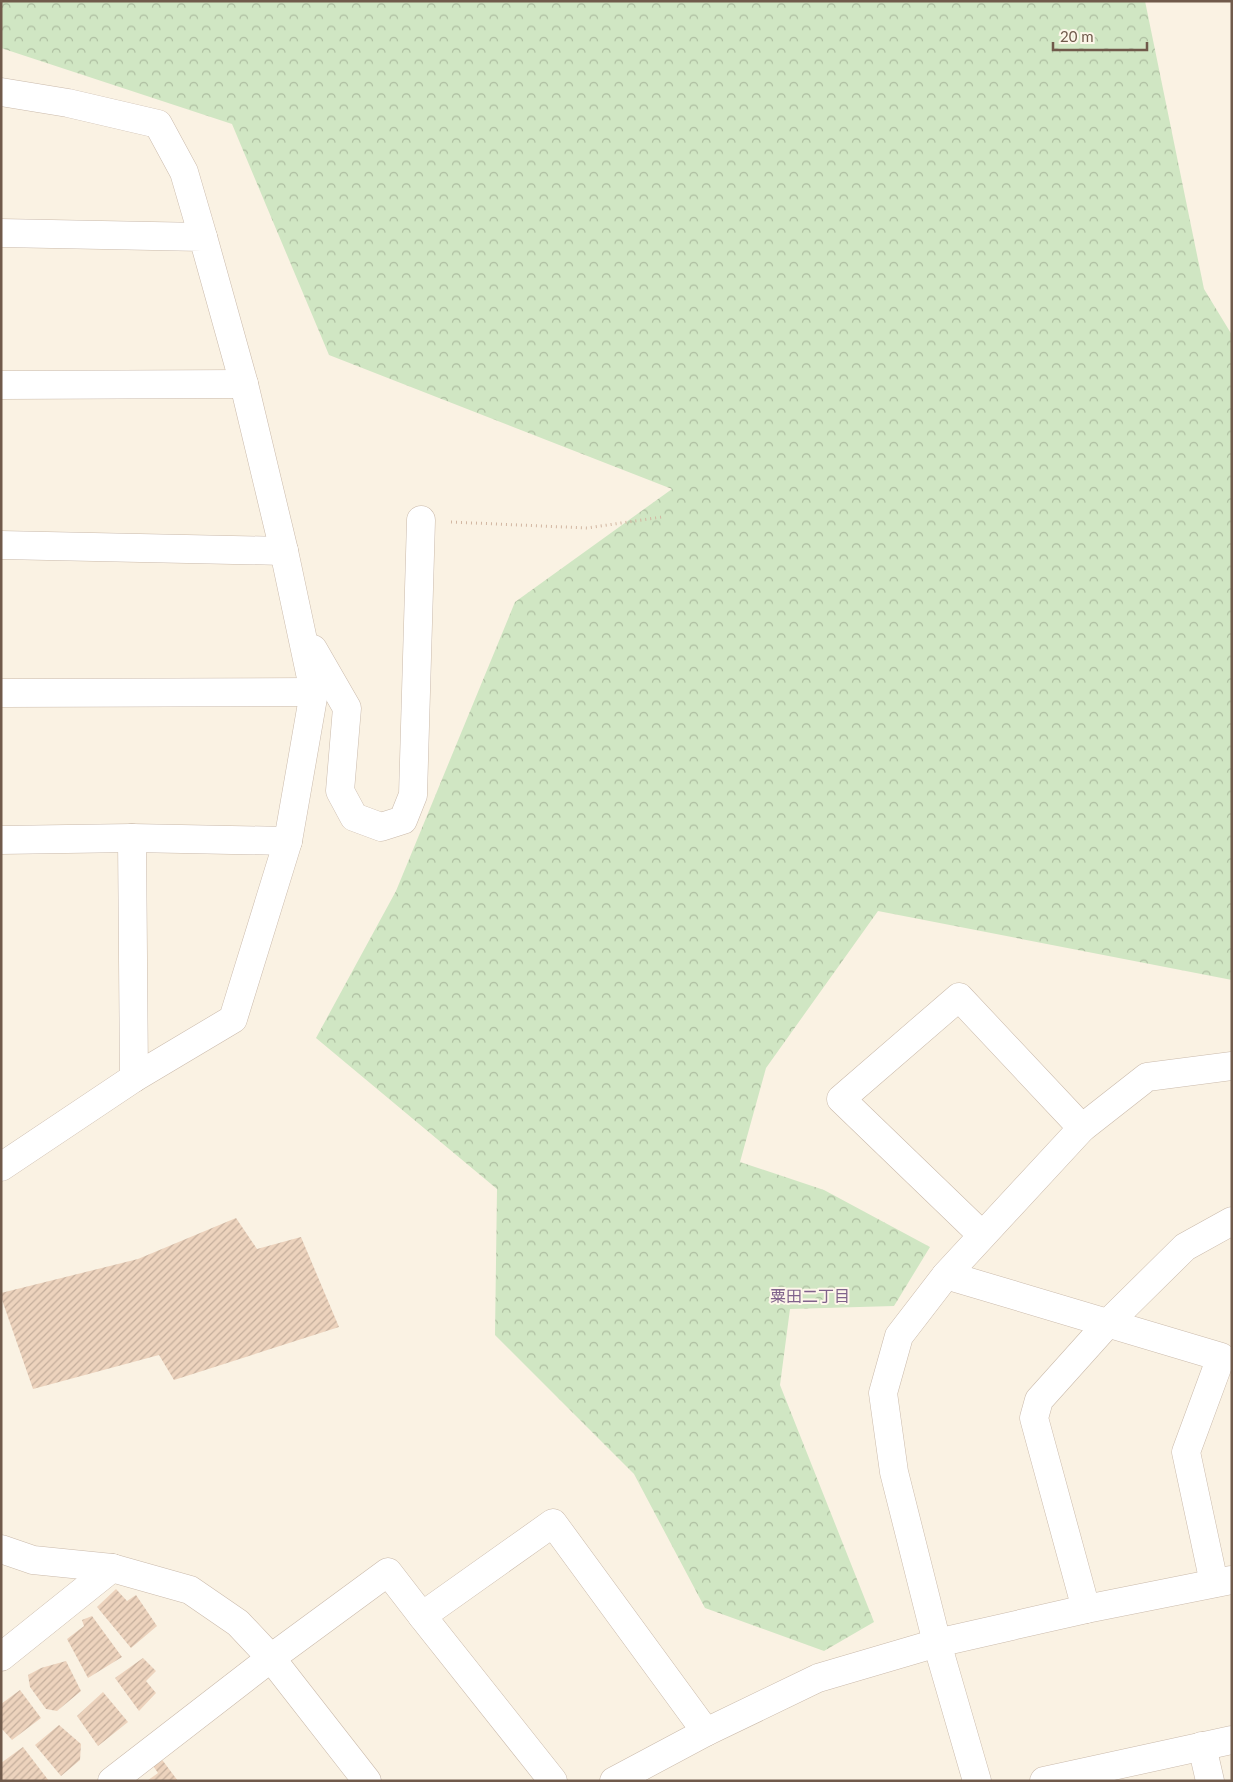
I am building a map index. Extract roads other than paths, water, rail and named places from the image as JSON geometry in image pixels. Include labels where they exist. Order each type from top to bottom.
[{"type":"street","points":[[1,92],[68,102],[158,124],[184,172],[244,384],[284,551],[314,692],[288,841],[233,1019],[134,1078],[1,1167]]},
{"type":"street","points":[[1,232],[203,237]]},
{"type":"street","points":[[1,385],[244,384]]},
{"type":"street","points":[[300,626],[346,708],[340,792],[354,817],[381,827],[403,820],[413,795],[421,520]]},
{"type":"street","points":[[1,545],[284,551]]},
{"type":"street","points":[[1,692],[314,692]]},
{"type":"street","points":[[1,840],[132,838],[288,841]]},
{"type":"street","points":[[132,838],[134,1078]]},
{"type":"street","points":[[982,1236],[841,1099],[959,997],[1082,1128]]},
{"type":"street","points":[[977,1781],[937,1643],[894,1472],[882,1393],[899,1336],[946,1275],[1082,1128],[1147,1077],[1232,1066]]},
{"type":"street","points":[[1086,1609],[1034,1418],[1039,1400],[1108,1322],[1185,1247],[1232,1221]]},
{"type":"street","points":[[614,1781],[706,1732],[818,1678],[937,1643],[1086,1609],[1223,1581],[1186,1452],[1221,1356],[946,1275]]},
{"type":"street","points":[[422,1616],[553,1523],[706,1732]]},
{"type":"street","points":[[1,1549],[33,1560],[112,1568],[190,1590],[238,1623],[271,1658],[364,1780]]},
{"type":"street","points":[[1,1657],[112,1568]]},
{"type":"street","points":[[112,1781],[271,1658],[388,1572],[553,1781]]},
{"type":"street","points":[[1044,1781],[1232,1740]]},
{"type":"street","points":[[1202,1746],[1210,1781]]},
{"type":"district","name":"粟田二丁目","points":[[810,1296]]}]
